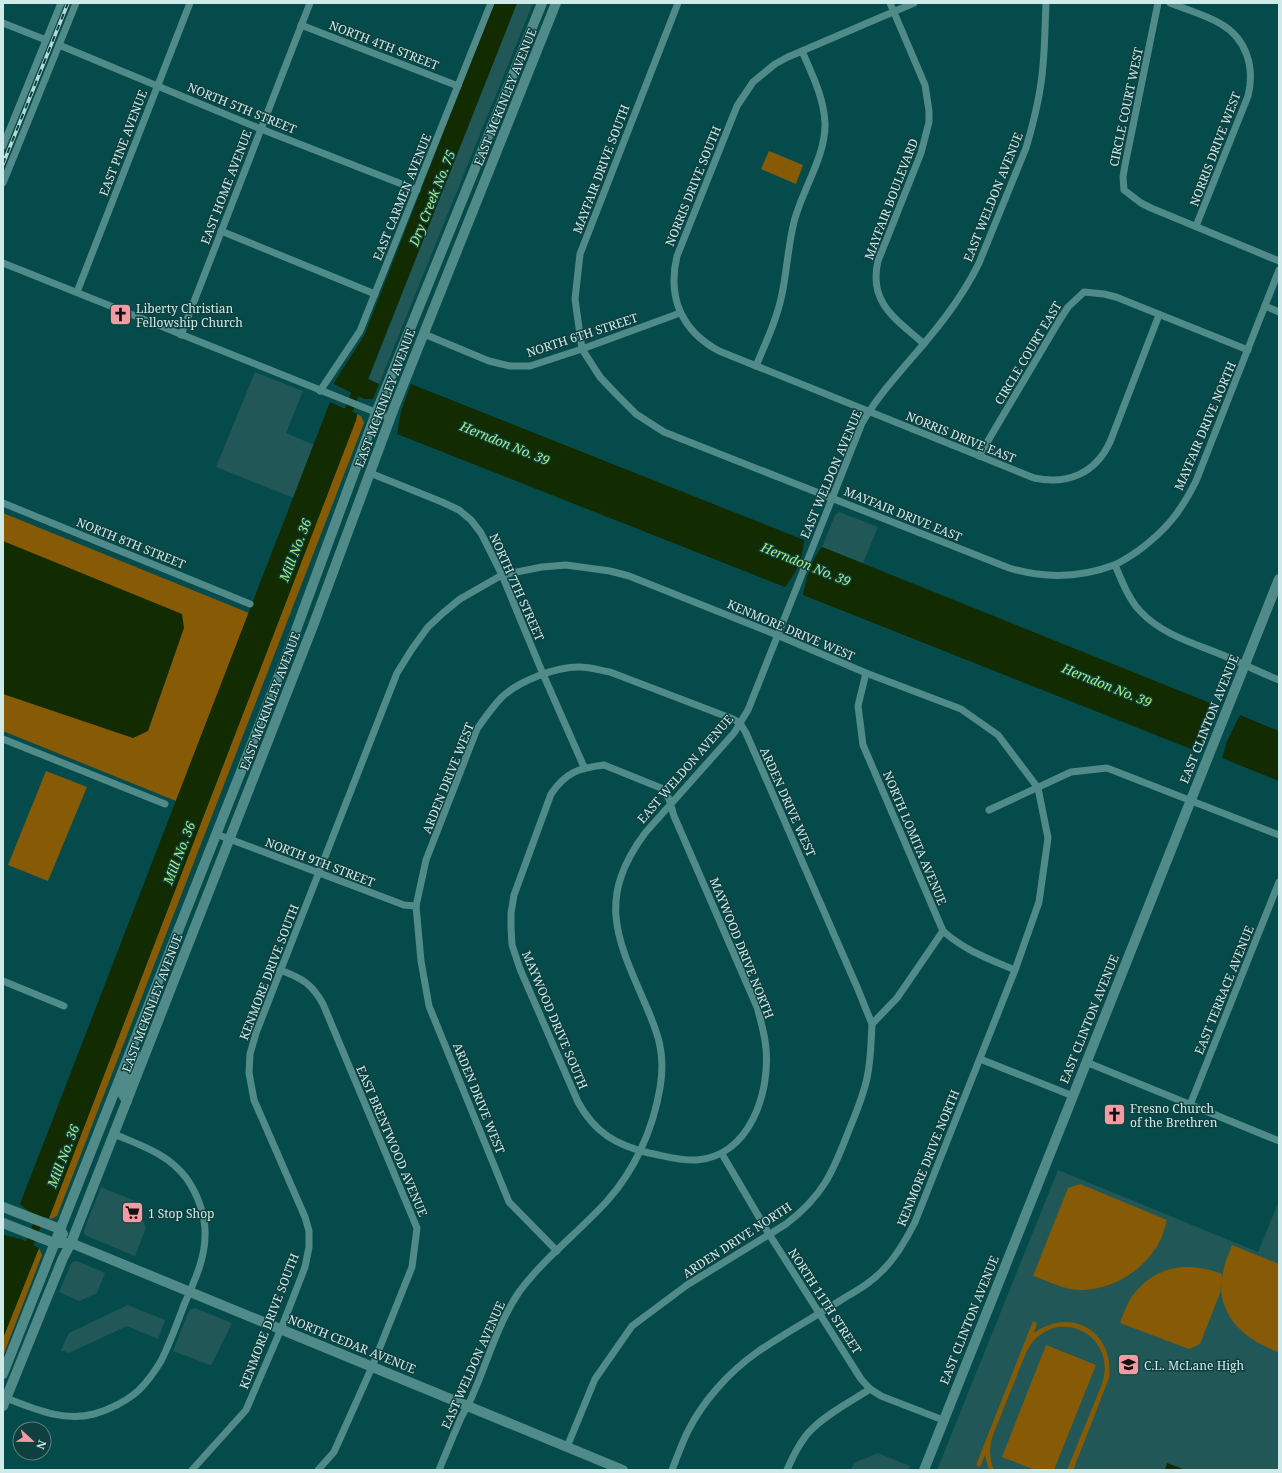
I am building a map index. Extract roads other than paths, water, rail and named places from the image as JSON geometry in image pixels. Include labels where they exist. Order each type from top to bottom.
[{"type":"main road","name":"EAST MCKINLEY AVENUE","points":[[3,1374],[282,667],[376,413],[542,3]]},
{"type":"main road","name":"EAST MCKINLEY AVENUE","points":[[5,1402],[63,1258],[71,1243],[127,1101],[324,596],[390,418],[556,3]]},
{"type":"main road","points":[[424,334],[421,331],[420,322],[441,269],[445,242]]},
{"type":"main road","points":[[324,596],[326,571],[338,538],[338,532],[334,528]]},
{"type":"main road","name":"EAST CLINTON AVENUE","points":[[924,1470],[1279,579]]},
{"type":"main road","points":[[127,1101],[123,1095],[133,1065],[137,1036]]},
{"type":"main road","points":[[3,1207],[60,1229]]},
{"type":"main road","name":"NORTH CEDAR AVENUE","points":[[3,1223],[54,1243],[71,1243],[623,1470]]},
{"type":"main road","name":"NORTH CEDAR AVENUE","points":[[60,1229],[71,1243]]},
{"type":"street","points":[[3,146],[61,3]]},
{"type":"street","points":[[3,183],[76,3]]},
{"type":"street","name":"EAST PINE AVENUE","points":[[77,292],[190,3]]},
{"type":"street","name":"EAST HOME AVENUE","points":[[181,335],[310,3]]},
{"type":"street","name":"EAST CARMEN AVENUE","points":[[320,390],[360,332],[491,3]]},
{"type":"street","name":"MAYFAIR DRIVE SOUTH","points":[[582,349],[575,299],[580,254],[678,3]]},
{"type":"street","name":"MAYFAIR BOULEVARD","points":[[890,3],[925,85],[929,122],[921,153],[878,261],[875,283],[880,301],[888,312],[924,344]]},
{"type":"street","points":[[756,366],[778,311],[794,222],[824,137],[825,124],[820,95],[802,51],[914,3]]},
{"type":"street","name":"EAST WELDON AVENUE","points":[[439,1470],[508,1311],[518,1294],[531,1277],[607,1201],[621,1184],[641,1151],[651,1125],[660,1089],[663,1068],[662,1052],[653,1022],[625,958],[616,922],[618,890],[625,866],[633,849],[645,833],[734,733],[748,710],[868,411],[950,312],[970,282],[986,247],[1026,148],[1041,87],[1046,3]]},
{"type":"street","name":"CIRCLE COURT WEST","points":[[1158,3],[1124,165],[1124,190],[1141,203],[1279,261]]},
{"type":"street","name":"NORRIS DRIVE WEST","points":[[1170,3],[1227,28],[1242,44],[1247,53],[1251,70],[1248,96],[1196,226]]},
{"type":"street","points":[[3,23],[46,40]]},
{"type":"street","name":"NORTH 4TH STREET","points":[[301,25],[458,86]]},
{"type":"street","name":"NORTH 5TH STREET","points":[[59,45],[261,129],[417,190]]},
{"type":"street","name":"NORRIS DRIVE SOUTH","points":[[680,313],[674,287],[674,268],[677,256],[737,106],[745,92],[761,74],[775,64],[802,51]]},
{"type":"street","points":[[221,231],[375,294]]},
{"type":"street","points":[[3,263],[390,418]]},
{"type":"street","name":"MAYFAIR DRIVE NORTH","points":[[1115,565],[1131,556],[1159,534],[1182,505],[1196,481],[1279,270]]},
{"type":"street","name":"CIRCLE COURT EAST","points":[[979,456],[1059,321],[1068,307],[1084,292],[1104,294],[1116,298],[1248,350]]},
{"type":"street","points":[[1265,306],[1279,312]]},
{"type":"street","name":"NORTH 6TH STREET","points":[[424,334],[489,361],[510,366],[530,366],[582,349],[680,313]]},
{"type":"street","name":"NORRIS DRIVE EAST","points":[[680,313],[696,336],[719,351],[1034,478],[1046,480],[1065,479],[1075,476],[1090,468],[1102,457],[1159,315]]},
{"type":"street","name":"MAYFAIR DRIVE EAST","points":[[582,349],[600,377],[616,394],[636,414],[664,432],[990,561],[1024,573],[1059,576],[1115,565]]},
{"type":"street","name":"NORTH 7TH STREET","points":[[370,473],[459,510],[471,520],[481,533],[502,575],[584,767]]},
{"type":"street","name":"NORTH 8TH STREET","points":[[3,503],[250,604]]},
{"type":"street","name":"KENMORE DRIVE WEST","points":[[502,575],[542,567],[566,565],[610,571],[629,576],[866,673],[961,709],[998,735],[1038,788]]},
{"type":"street","points":[[1115,565],[1139,610],[1157,626],[1176,636],[1279,680]]},
{"type":"street","name":"KENMORE DRIVE SOUTH","points":[[192,1470],[246,1410],[281,1329],[305,1267],[309,1248],[309,1231],[305,1217],[254,1100],[249,1073],[250,1054],[256,1033],[397,673],[428,627],[443,612],[460,599],[502,575]]},
{"type":"street","name":"ARDEN DRIVE WEST","points":[[557,1250],[509,1202],[429,1006],[421,961],[416,906],[426,860],[477,729],[502,697],[518,686],[543,674],[578,667],[594,668],[610,672],[740,723],[746,733],[872,1024]]},
{"type":"street","name":"NORTH LOMITA AVENUE","points":[[866,673],[858,706],[863,745],[943,931],[965,948],[1015,970]]},
{"type":"street","points":[[3,739],[165,804]]},
{"type":"street","name":"MAYWOOD DRIVE SOUTH","points":[[641,1151],[620,1144],[610,1138],[593,1125],[584,1114],[523,976],[512,945],[511,913],[514,895],[552,794],[557,785],[565,777],[584,767],[604,764],[661,788],[668,794],[672,803]]},
{"type":"street","points":[[989,810],[1071,772],[1107,768],[1279,835]]},
{"type":"street","name":"KENMORE DRIVE NORTH","points":[[672,1470],[689,1430],[702,1409],[716,1390],[735,1371],[756,1353],[820,1314],[871,1280],[883,1270],[895,1256],[906,1239],[915,1222],[980,1059],[1040,902],[1048,838],[1038,788]]},
{"type":"street","name":"MAYWOOD DRIVE NORTH","points":[[641,1151],[685,1161],[698,1160],[722,1154],[746,1132],[762,1095],[766,1072],[766,1049],[763,1027],[757,1007],[674,816],[672,803]]},
{"type":"street","name":"NORTH 9TH STREET","points":[[216,834],[404,906],[416,906]]},
{"type":"street","name":"EAST TERRACE AVENUE","points":[[1190,1105],[1279,882]]},
{"type":"street","points":[[872,1024],[897,998],[943,931]]},
{"type":"street","name":"EAST BRENTWOOD AVENUE","points":[[280,970],[296,976],[309,984],[324,1004],[417,1228],[412,1267],[372,1367],[334,1452],[318,1470]]},
{"type":"street","points":[[3,981],[64,1006]]},
{"type":"street","name":"ARDEN DRIVE NORTH","points":[[567,1447],[595,1379],[632,1326],[687,1285],[801,1213],[814,1200],[838,1160],[861,1102],[867,1079],[872,1024]]},
{"type":"street","points":[[980,1059],[1072,1096]]},
{"type":"street","points":[[1086,1062],[1279,1141]]},
{"type":"street","points":[[5,1402],[62,1417],[79,1417],[94,1414],[110,1408],[131,1396],[143,1385],[160,1362],[190,1292],[201,1263],[205,1237],[202,1212],[193,1189],[181,1171],[164,1156],[114,1134]]},
{"type":"street","name":"NORTH 11TH STREET","points":[[722,1154],[769,1234],[861,1379],[870,1389],[881,1396],[943,1420]]},
{"type":"street","points":[[786,1470],[793,1456],[810,1431],[822,1420],[870,1389]]},
{"type":"water","name":"Dry Creek No. 75","points":[[494,3],[517,3],[368,379],[379,384],[373,399],[364,399],[334,384],[364,336]]},
{"type":"water","name":"Herndon No. 39","points":[[411,384],[804,540],[801,560],[785,587],[397,434],[401,411]]},
{"type":"water","points":[[330,402],[357,414],[356,420],[49,1218],[31,1213],[20,1204]]},
{"type":"water","points":[[3,541],[182,614],[184,628],[148,731],[133,738],[3,694]]},
{"type":"water","name":"Herndon No. 39","points":[[822,547],[1215,705],[1205,733],[1196,751],[803,595],[810,570]]},
{"type":"water","points":[[1240,715],[1279,731],[1279,781],[1222,758],[1227,741]]},
{"type":"water","points":[[4,1235],[21,1239],[39,1248],[3,1338]]},
{"type":"water","points":[[1167,1463],[1186,1470],[1165,1470]]},
{"type":"waterway","name":"Mill No. 36","points":[[345,420],[358,386]]},
{"type":"waterway","name":"Mill No. 36","points":[[26,1253],[41,1215]]},
{"type":"railway","points":[[3,164],[68,3]]},
{"type":"place","name":"Liberty Christian Fellowship Church","points":[[121,315]]},
{"type":"place","name":"Fresno Church of the Brethren","points":[[1115,1115]]},
{"type":"place","name":"1 Stop Shop","points":[[132,1213]]},
{"type":"place","name":"C.L. McLane High","points":[[1129,1365]]}]
